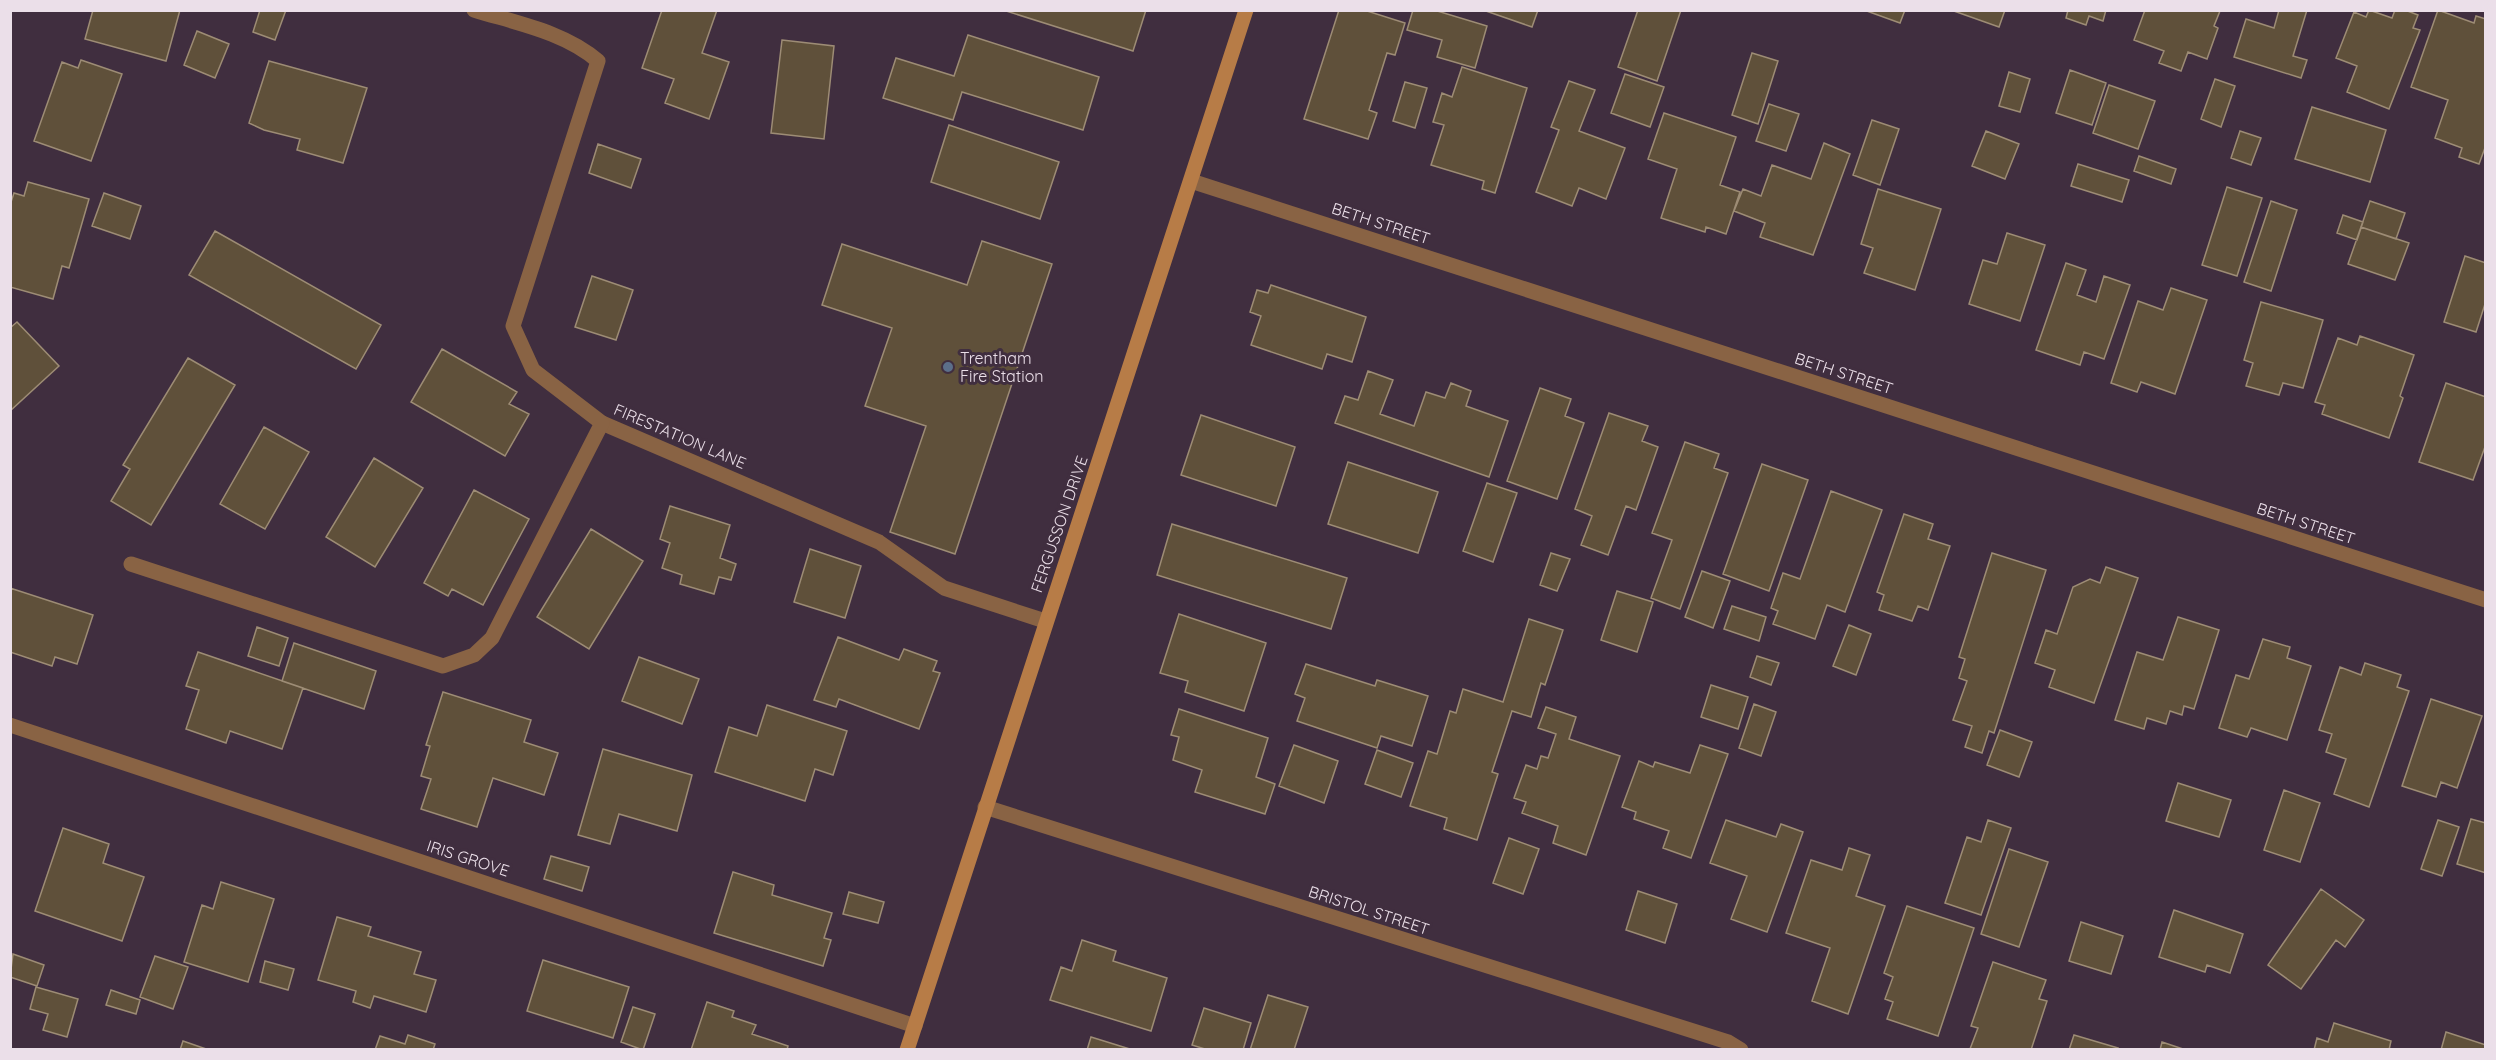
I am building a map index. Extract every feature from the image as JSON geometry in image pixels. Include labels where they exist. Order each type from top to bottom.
[{"type":"main road","name":"FERGUSSON DRIVE","points":[[907,1050],[1246,10]]},
{"type":"street","name":"FIRESTATION LANE","points":[[474,10],[530,26],[582,47],[598,61],[513,326],[533,370],[602,423],[879,542],[944,588],[1046,621]]},
{"type":"street","name":"BETH STREET","points":[[1191,181],[2486,600]]},
{"type":"street","points":[[131,564],[443,666],[474,655],[492,638],[602,423]]},
{"type":"street","name":"IRIS GROVE","points":[[10,725],[915,1026]]},
{"type":"street","name":"BRISTOL STREET","points":[[985,807],[1728,1042],[1741,1050]]},
{"type":"building","points":[[93,10],[180,10],[166,61],[85,39]]},
{"type":"building","points":[[260,10],[286,10],[275,40],[253,32]]},
{"type":"building","points":[[662,10],[717,10],[702,53],[729,62],[709,119],[665,103],[674,79],[642,68]]},
{"type":"building","points":[[1003,10],[1146,10],[1133,51]]},
{"type":"building","points":[[1339,10],[1364,10],[1405,23],[1395,55],[1387,53],[1369,110],[1377,113],[1368,139],[1304,119]]},
{"type":"building","points":[[1413,10],[1434,10],[1487,26],[1475,68],[1437,57],[1442,40],[1407,30]]},
{"type":"building","points":[[1483,10],[1538,10],[1532,27]]},
{"type":"building","points":[[1638,10],[1681,10],[1657,81],[1618,67]]},
{"type":"building","points":[[1864,10],[1905,10],[1900,23]]},
{"type":"building","points":[[1951,10],[2005,10],[1999,27]]},
{"type":"building","points":[[2068,10],[2106,10],[2103,21],[2089,16],[2086,25],[2066,18]]},
{"type":"building","points":[[2145,10],[2224,10],[2220,11],[2214,26],[2218,28],[2207,59],[2188,52],[2181,71],[2159,63],[2164,51],[2134,40]]},
{"type":"building","points":[[2279,10],[2307,10],[2293,56],[2307,60],[2301,78],[2234,57],[2246,19],[2274,28]]},
{"type":"building","points":[[2369,10],[2392,18],[2395,10],[2405,10],[2418,15],[2413,28],[2420,30],[2389,109],[2347,92],[2357,66],[2336,58],[2354,12],[2366,17]]},
{"type":"building","points":[[2438,10],[2474,23],[2476,16],[2486,19],[2486,145],[2479,164],[2459,157],[2462,148],[2435,138],[2448,100],[2411,87]]},
{"type":"building","points":[[197,31],[229,44],[215,78],[184,65]]},
{"type":"building","points":[[968,35],[1099,77],[1083,130],[962,92],[953,120],[883,98],[896,58],[954,76]]},
{"type":"building","points":[[782,40],[834,46],[824,139],[771,133]]},
{"type":"building","points":[[1752,53],[1778,61],[1758,124],[1732,115]]},
{"type":"building","points":[[81,60],[122,74],[91,161],[34,141],[62,62],[78,68]]},
{"type":"building","points":[[269,61],[367,88],[343,163],[297,150],[300,139],[264,130],[249,123]]},
{"type":"building","points":[[1462,67],[1527,88],[1495,193],[1482,189],[1484,181],[1431,165],[1444,125],[1433,122],[1442,93],[1452,97]]},
{"type":"building","points":[[2070,70],[2106,83],[2092,125],[2056,113]]},
{"type":"building","points":[[2009,72],[2030,79],[2020,112],[1999,106]]},
{"type":"building","points":[[1625,74],[1664,87],[1650,127],[1611,113]]},
{"type":"building","points":[[2215,79],[2235,86],[2221,127],[2201,119]]},
{"type":"building","points":[[1569,81],[1595,90],[1579,131],[1625,148],[1606,199],[1579,188],[1572,206],[1536,192],[1559,130],[1551,127]]},
{"type":"building","points":[[1405,82],[1427,88],[1415,128],[1393,121]]},
{"type":"building","points":[[2109,85],[2155,101],[2138,149],[2093,133]]},
{"type":"building","points":[[1769,104],[1799,114],[1786,151],[1756,141]]},
{"type":"building","points":[[2312,107],[2386,130],[2370,182],[2295,159]]},
{"type":"building","points":[[1664,113],[1736,137],[1720,185],[1740,192],[1726,234],[1706,227],[1705,232],[1661,218],[1677,169],[1648,159]]},
{"type":"building","points":[[1872,120],[1899,129],[1880,185],[1853,175]]},
{"type":"building","points":[[949,125],[1059,162],[1040,219],[931,182]]},
{"type":"building","points":[[1986,131],[2019,144],[2005,179],[1972,166]]},
{"type":"building","points":[[2240,131],[2261,138],[2251,165],[2231,158]]},
{"type":"building","points":[[1824,143],[1850,154],[1813,255],[1760,237],[1765,223],[1734,211],[1743,189],[1761,196],[1772,165],[1811,179]]},
{"type":"building","points":[[598,144],[641,159],[631,188],[589,173]]},
{"type":"building","points":[[2139,156],[2176,169],[2171,184],[2134,171]]},
{"type":"building","points":[[2078,164],[2129,180],[2122,202],[2071,186]]},
{"type":"building","points":[[28,182],[89,199],[69,268],[62,266],[53,299],[10,287],[10,205],[14,193],[24,196]]},
{"type":"building","points":[[2227,187],[2262,198],[2237,276],[2202,265]]},
{"type":"building","points":[[1878,189],[1941,209],[1915,290],[1864,273],[1873,248],[1861,244]]},
{"type":"building","points":[[104,193],[141,206],[130,239],[92,226]]},
{"type":"building","points":[[2271,201],[2297,210],[2271,291],[2244,282]]},
{"type":"building","points":[[2370,201],[2405,213],[2396,239],[2361,227]]},
{"type":"building","points":[[2343,215],[2363,222],[2357,240],[2337,233]]},
{"type":"building","points":[[2361,227],[2409,243],[2395,280],[2348,264]]},
{"type":"building","points":[[215,231],[381,325],[356,369],[189,275]]},
{"type":"building","points":[[2007,233],[2045,245],[2020,321],[1969,304],[1983,260],[1997,264]]},
{"type":"building","name":"Trentham Fire Station","points":[[982,241],[1052,264],[955,554],[890,532],[926,426],[865,406],[892,328],[822,305],[842,244],[967,285]]},
{"type":"building","points":[[2465,256],[2486,263],[2486,301],[2476,332],[2444,322]]},
{"type":"building","points":[[2066,263],[2086,270],[2077,295],[2096,302],[2104,276],[2130,285],[2104,359],[2084,352],[2080,365],[2036,350]]},
{"type":"building","points":[[592,276],[633,290],[616,340],[575,327]]},
{"type":"building","points":[[1271,285],[1366,317],[1352,362],[1327,354],[1322,369],[1251,345],[1261,316],[1250,312],[1257,290],[1268,293]]},
{"type":"building","points":[[2171,288],[2207,300],[2175,394],[2141,382],[2137,392],[2111,383],[2138,301],[2163,310]]},
{"type":"building","points":[[2261,302],[2323,320],[2303,388],[2283,383],[2279,395],[2246,386],[2253,363],[2244,360]]},
{"type":"building","points":[[17,322],[59,366],[10,411],[10,328]]},
{"type":"building","points":[[2360,336],[2414,355],[2400,396],[2403,398],[2389,438],[2322,414],[2325,405],[2315,402],[2338,338],[2357,345]]},
{"type":"building","points":[[442,349],[517,392],[509,404],[529,414],[505,456],[411,402]]},
{"type":"building","points":[[188,358],[235,385],[151,525],[111,501],[130,469],[123,465]]},
{"type":"building","points":[[1368,371],[1393,380],[1380,414],[1414,426],[1426,392],[1445,398],[1451,383],[1471,391],[1466,406],[1508,421],[1489,477],[1335,423],[1345,396],[1358,400]]},
{"type":"building","points":[[2446,383],[2486,397],[2486,444],[2473,480],[2419,462]]},
{"type":"building","points":[[1540,388],[1571,399],[1565,416],[1584,423],[1557,499],[1507,481]]},
{"type":"building","points":[[1609,413],[1648,426],[1642,441],[1658,447],[1636,510],[1626,506],[1608,555],[1581,545],[1592,516],[1575,509]]},
{"type":"building","points":[[1201,415],[1295,447],[1276,506],[1181,475]]},
{"type":"building","points":[[264,427],[309,452],[265,529],[220,504]]},
{"type":"building","points":[[1685,442],[1719,454],[1714,468],[1728,473],[1680,609],[1651,598],[1672,540],[1652,533]]},
{"type":"building","points":[[374,458],[423,488],[375,567],[326,537]]},
{"type":"building","points":[[1348,462],[1438,492],[1418,553],[1328,524]]},
{"type":"building","points":[[1762,464],[1808,480],[1769,591],[1723,574]]},
{"type":"building","points":[[1487,483],[1517,493],[1493,562],[1463,551]]},
{"type":"building","points":[[474,490],[529,519],[483,605],[452,589],[448,596],[424,583]]},
{"type":"building","points":[[1831,491],[1882,510],[1845,612],[1827,605],[1815,639],[1773,624],[1778,611],[1771,608],[1783,573],[1800,579]]},
{"type":"building","points":[[670,506],[730,525],[720,558],[736,564],[731,580],[719,577],[714,594],[680,584],[682,575],[662,568],[670,543],[660,539]]},
{"type":"building","points":[[1904,514],[1933,524],[1928,539],[1950,546],[1928,610],[1918,606],[1912,621],[1879,610],[1884,595],[1877,592]]},
{"type":"building","points":[[1172,524],[1347,578],[1331,629],[1157,575]]},
{"type":"building","points":[[591,529],[643,561],[589,649],[537,617]]},
{"type":"building","points":[[810,549],[861,566],[845,618],[794,602]]},
{"type":"building","points":[[1551,553],[1570,559],[1557,591],[1540,585]]},
{"type":"building","points":[[1992,553],[2046,570],[1994,733],[1989,731],[1982,753],[1965,747],[1972,726],[1953,720],[1967,681],[1959,678],[1965,659],[1959,657]]},
{"type":"building","points":[[2106,567],[2138,578],[2094,703],[2049,687],[2055,670],[2035,663],[2046,630],[2057,634],[2073,587],[2090,579],[2100,583]]},
{"type":"building","points":[[1702,571],[1730,581],[1713,628],[1685,617]]},
{"type":"building","points":[[10,588],[93,615],[77,664],[55,657],[52,666],[10,652]]},
{"type":"building","points":[[1617,591],[1653,602],[1637,652],[1601,640]]},
{"type":"building","points":[[1732,606],[1766,617],[1759,641],[1724,629]]},
{"type":"building","points":[[1179,614],[1266,643],[1244,711],[1185,692],[1188,681],[1160,673]]},
{"type":"building","points":[[2178,617],[2219,630],[2194,709],[2184,706],[2182,715],[2170,711],[2166,724],[2147,718],[2144,729],[2115,720],[2137,652],[2163,660]]},
{"type":"building","points":[[1529,619],[1563,630],[1545,685],[1541,683],[1531,717],[1512,711],[1492,772],[1498,774],[1477,840],[1444,829],[1447,818],[1410,806],[1428,751],[1437,754],[1450,711],[1456,713],[1463,689],[1503,702]]},
{"type":"building","points":[[1849,625],[1871,634],[1856,675],[1833,666]]},
{"type":"building","points":[[257,627],[288,638],[279,666],[248,656]]},
{"type":"building","points":[[838,637],[899,660],[904,649],[937,661],[933,671],[940,673],[919,729],[839,699],[836,707],[814,700]]},
{"type":"building","points":[[2263,639],[2290,647],[2287,658],[2311,666],[2287,740],[2251,728],[2247,737],[2219,728],[2236,675],[2249,679]]},
{"type":"building","points":[[294,643],[376,671],[364,709],[282,681]]},
{"type":"building","points":[[198,652],[303,688],[282,749],[230,731],[226,743],[186,729],[199,690],[186,686]]},
{"type":"building","points":[[1757,656],[1779,663],[1771,685],[1750,677]]},
{"type":"building","points":[[639,657],[699,679],[682,724],[622,701]]},
{"type":"building","points":[[2365,663],[2401,675],[2397,687],[2409,691],[2369,807],[2334,794],[2346,759],[2326,752],[2332,734],[2319,730],[2340,667],[2361,675]]},
{"type":"building","points":[[1306,664],[1375,686],[1377,680],[1428,696],[1412,746],[1381,736],[1377,748],[1297,721],[1305,698],[1295,694]]},
{"type":"building","points":[[1711,685],[1748,697],[1738,729],[1701,717]]},
{"type":"building","points":[[443,692],[531,720],[524,742],[558,753],[544,795],[493,778],[477,827],[421,809],[431,779],[421,776],[430,746],[426,745]]},
{"type":"building","points":[[2431,699],[2482,716],[2457,788],[2441,782],[2436,797],[2402,786]]},
{"type":"building","points":[[1754,704],[1776,712],[1761,756],[1739,748]]},
{"type":"building","points":[[767,705],[847,731],[833,775],[815,769],[805,801],[715,772],[729,727],[757,736]]},
{"type":"building","points":[[1546,707],[1576,717],[1569,739],[1620,756],[1586,855],[1553,843],[1558,826],[1522,813],[1526,802],[1514,798],[1526,765],[1537,769],[1541,756],[1548,758],[1556,734],[1538,728]]},
{"type":"building","points":[[1179,709],[1268,738],[1256,777],[1275,784],[1265,814],[1195,792],[1202,770],[1173,760],[1179,737],[1171,735]]},
{"type":"building","points":[[2000,730],[2032,742],[2019,777],[1987,765]]},
{"type":"building","points":[[1294,745],[1338,761],[1324,803],[1279,786]]},
{"type":"building","points":[[1700,745],[1728,754],[1691,858],[1663,848],[1669,831],[1634,819],[1636,812],[1622,807],[1639,761],[1653,767],[1655,762],[1690,773]]},
{"type":"building","points":[[603,749],[692,775],[677,831],[619,814],[610,844],[578,835]]},
{"type":"building","points":[[1377,750],[1413,763],[1401,797],[1365,784]]},
{"type":"building","points":[[2178,783],[2231,800],[2219,837],[2166,821]]},
{"type":"building","points":[[2284,790],[2320,803],[2300,862],[2264,850]]},
{"type":"building","points":[[2471,819],[2486,823],[2486,873],[2457,864]]},
{"type":"building","points":[[1726,820],[1776,837],[1781,824],[1803,832],[1767,932],[1731,919],[1747,876],[1710,863]]},
{"type":"building","points":[[1988,820],[2011,828],[1981,915],[1945,903],[1967,837],[1981,842]]},
{"type":"building","points":[[2438,820],[2459,827],[2442,876],[2421,869]]},
{"type":"building","points":[[63,828],[109,844],[103,863],[144,877],[122,941],[35,911]]},
{"type":"building","points":[[1509,838],[1539,849],[1523,894],[1493,883]]},
{"type":"building","points":[[1849,848],[1870,855],[1856,896],[1885,906],[1848,1014],[1812,1001],[1830,948],[1786,933],[1811,860],[1842,870]]},
{"type":"building","points":[[2009,849],[2048,862],[2019,947],[1981,934]]},
{"type":"building","points":[[551,856],[589,867],[582,891],[544,879]]},
{"type":"building","points":[[733,872],[774,885],[772,895],[832,913],[824,938],[831,940],[823,966],[714,933]]},
{"type":"building","points":[[221,882],[274,899],[248,982],[184,962],[202,905],[213,909]]},
{"type":"building","points":[[2321,889],[2364,920],[2345,947],[2336,940],[2301,989],[2268,965]]},
{"type":"building","points":[[1638,891],[1677,904],[1665,943],[1626,930]]},
{"type":"building","points":[[849,892],[884,902],[878,923],[843,914]]},
{"type":"building","points":[[1907,906],[1974,928],[1938,1036],[1887,1019],[1893,1002],[1885,999],[1893,977],[1884,973]]},
{"type":"building","points":[[2174,910],[2243,934],[2230,973],[2207,965],[2205,972],[2159,957]]},
{"type":"building","points":[[337,917],[371,927],[368,936],[421,952],[414,974],[436,980],[426,1012],[374,996],[370,1008],[353,1002],[356,991],[318,980]]},
{"type":"building","points":[[2081,922],[2123,936],[2111,974],[2069,961]]},
{"type":"building","points":[[1082,940],[1116,951],[1113,961],[1167,978],[1151,1031],[1050,1000],[1061,967],[1072,971]]},
{"type":"building","points":[[13,954],[44,965],[37,986],[10,977]]},
{"type":"building","points":[[155,956],[188,967],[173,1009],[140,997]]},
{"type":"building","points":[[543,960],[629,987],[613,1038],[527,1011]]},
{"type":"building","points":[[265,961],[294,969],[288,990],[260,982]]},
{"type":"building","points":[[1993,962],[2046,980],[2039,999],[2047,1001],[2031,1050],[1970,1049],[1978,1028],[1971,1026]]},
{"type":"building","points":[[36,987],[78,999],[67,1037],[43,1030],[48,1014],[30,1009]]},
{"type":"building","points":[[111,990],[140,1000],[136,1014],[106,1005]]},
{"type":"building","points":[[1268,995],[1308,1007],[1294,1050],[1250,1050]]},
{"type":"building","points":[[707,1002],[734,1011],[732,1017],[756,1025],[752,1034],[788,1046],[787,1050],[691,1050]]},
{"type":"building","points":[[633,1007],[655,1014],[643,1050],[621,1042]]},
{"type":"building","points":[[1204,1008],[1251,1023],[1243,1050],[1208,1050],[1192,1045]]},
{"type":"building","points":[[2334,1023],[2391,1041],[2389,1050],[2314,1050],[2317,1038],[2328,1042]]},
{"type":"building","points":[[2446,1032],[2486,1045],[2486,1050],[2441,1050]]},
{"type":"building","points":[[408,1035],[435,1044],[433,1050],[375,1050],[380,1036],[405,1044]]},
{"type":"building","points":[[2074,1035],[2118,1048],[2117,1050],[2069,1050]]},
{"type":"building","points":[[1091,1037],[1133,1050],[1087,1050]]},
{"type":"building","points":[[183,1041],[209,1050],[180,1050]]},
{"type":"building","points":[[2162,1042],[2186,1050],[2160,1050]]},
{"type":"place","name":"Trentham Fire Station","points":[[948,367]]}]
